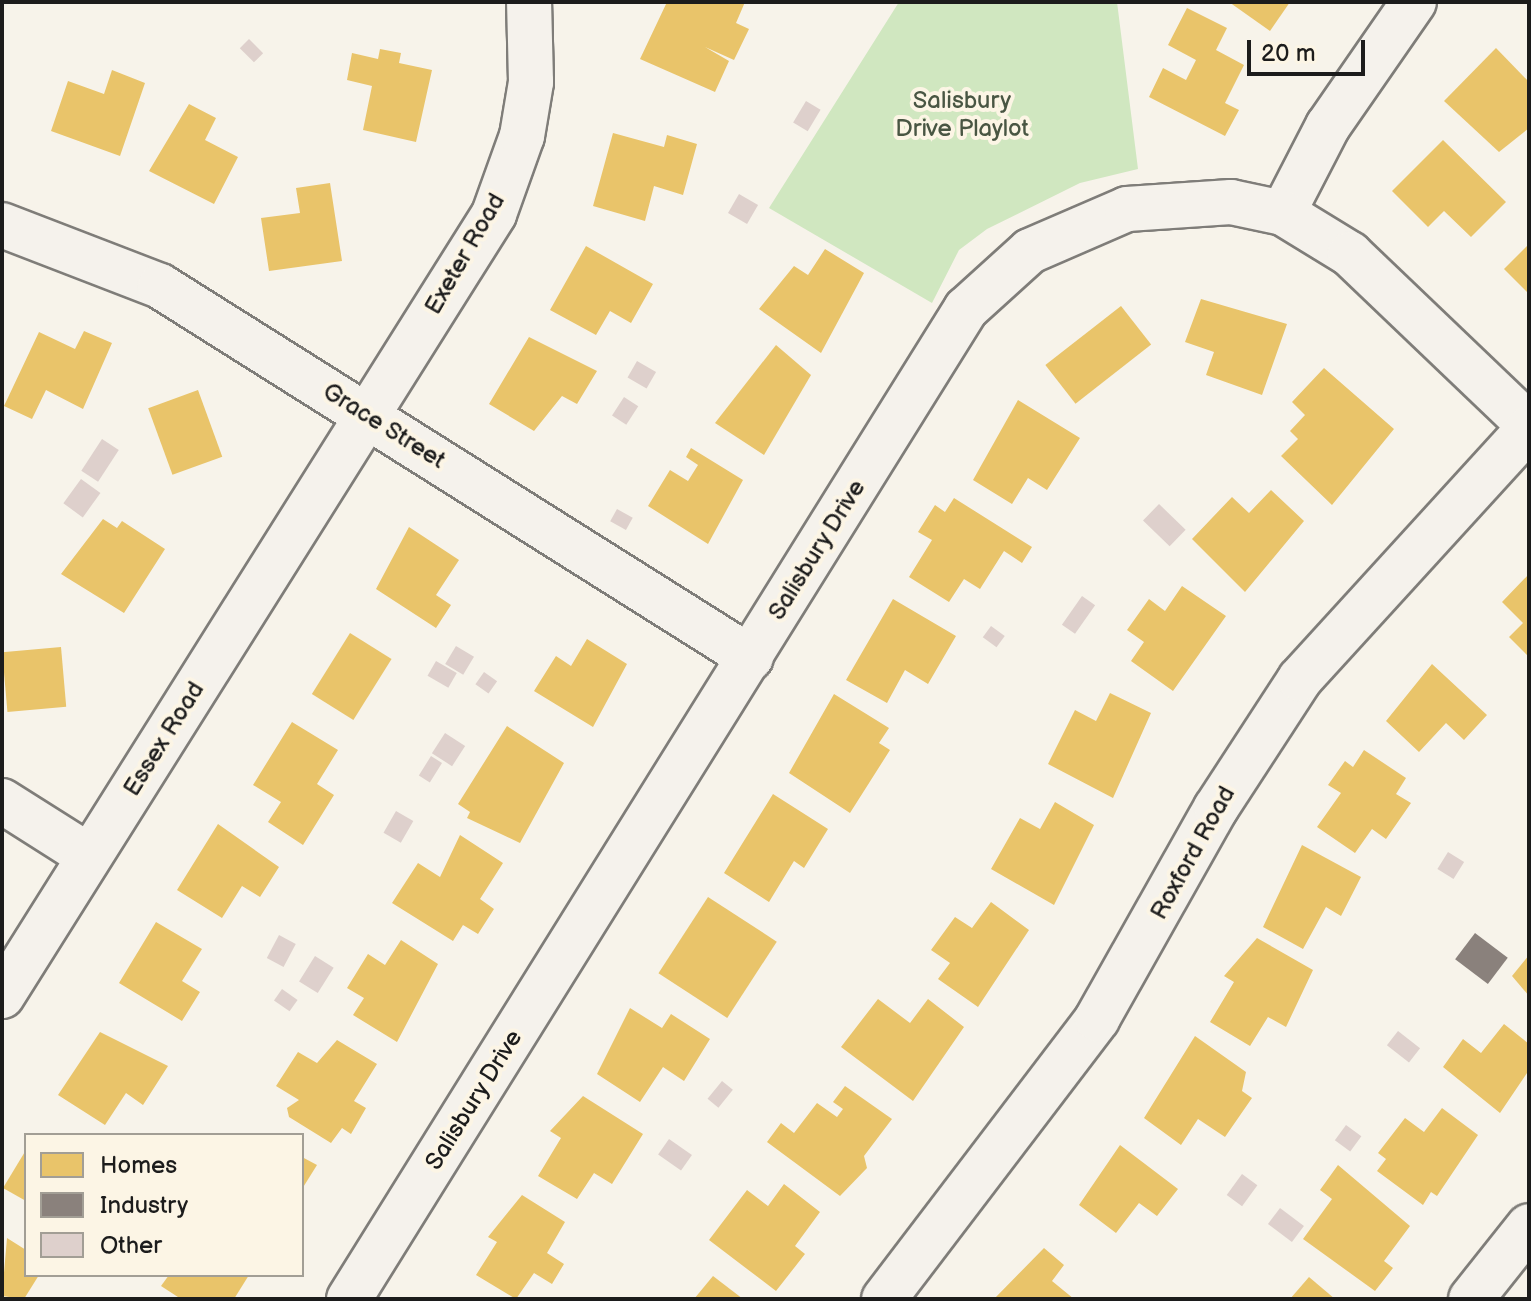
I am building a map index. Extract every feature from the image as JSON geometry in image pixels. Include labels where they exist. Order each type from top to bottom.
[{"type":"street","name":"Exeter Road","points":[[327,482],[494,214],[522,136],[531,82],[529,2]]},
{"type":"street","points":[[1414,2],[1328,126],[1283,213],[1350,254],[1529,427]]},
{"type":"street","name":"Salisbury Drive","points":[[349,1299],[966,309],[989,284],[1042,245],[1127,209],[1218,202],[1283,213]]},
{"type":"street","name":"Grace Street","points":[[2,225],[160,286],[751,658]]},
{"type":"street","name":"Roxford Road","points":[[884,1299],[1097,1019],[1216,808],[1300,679],[1529,427]]},
{"type":"street","name":"Essex Road","points":[[2,996],[327,482]]},
{"type":"street","points":[[2,801],[89,856]]},
{"type":"street","points":[[1471,1299],[1529,1226]]},
{"type":"green space","name":"Salisbury Drive Playlot","points":[[899,2],[1117,2],[1138,169],[1080,183],[987,229],[959,250],[932,303],[769,208]]},
{"type":"building: Homes","points":[[667,2],[745,2],[736,23],[749,29],[734,60],[705,47],[729,61],[715,92],[640,59]]},
{"type":"building: Homes","points":[[1229,2],[1290,2],[1270,31]]},
{"type":"building: Homes","points":[[1187,8],[1227,28],[1216,50],[1244,65],[1225,103],[1239,110],[1225,136],[1149,97],[1163,68],[1186,80],[1196,60],[1168,45]]},
{"type":"building: Homes","points":[[1496,48],[1529,82],[1529,128],[1499,152],[1444,101]]},
{"type":"building: Homes","points":[[380,49],[401,53],[399,63],[432,70],[416,142],[363,130],[372,86],[347,80],[352,53],[378,59]]},
{"type":"building: Homes","points":[[112,70],[145,83],[120,156],[51,131],[68,81],[104,94]]},
{"type":"building: Homes","points":[[189,104],[216,118],[205,140],[238,157],[214,204],[149,171]]},
{"type":"building: Homes","points":[[613,133],[664,147],[667,135],[697,144],[683,195],[654,186],[645,221],[593,206]]},
{"type":"building: Homes","points":[[1443,140],[1506,202],[1471,237],[1444,211],[1428,227],[1392,191]]},
{"type":"building: Homes","points":[[330,183],[342,261],[269,271],[261,218],[300,213],[296,188]]},
{"type":"building: Homes","points":[[1529,244],[1529,294],[1504,269]]},
{"type":"building: Homes","points":[[586,246],[653,284],[631,323],[610,311],[596,335],[550,310]]},
{"type":"building: Homes","points":[[825,249],[864,273],[821,353],[759,309],[794,266],[808,275]]},
{"type":"building: Homes","points":[[1201,299],[1287,324],[1262,395],[1206,375],[1214,352],[1185,342]]},
{"type":"building: Homes","points":[[1121,306],[1151,345],[1076,404],[1045,365]]},
{"type":"building: Homes","points":[[84,331],[112,343],[83,409],[46,390],[32,419],[4,406],[39,332],[75,349]]},
{"type":"building: Homes","points":[[529,337],[597,371],[577,404],[562,396],[534,431],[489,404]]},
{"type":"building: Homes","points":[[776,345],[811,375],[764,455],[715,423]]},
{"type":"building: Homes","points":[[1324,368],[1394,429],[1332,505],[1281,456],[1298,439],[1290,431],[1305,415],[1292,402]]},
{"type":"building: Homes","points":[[198,390],[222,457],[172,475],[148,408]]},
{"type":"building: Homes","points":[[1018,400],[1080,438],[1047,490],[1028,478],[1012,504],[973,480]]},
{"type":"building: Homes","points":[[691,448],[743,480],[708,544],[648,506],[670,470],[688,481],[698,465],[686,457]]},
{"type":"building: Homes","points":[[1271,490],[1304,521],[1245,592],[1192,539],[1232,497],[1249,513]]},
{"type":"building: Homes","points":[[954,498],[1032,547],[1022,563],[1004,551],[980,589],[964,579],[949,602],[909,577],[932,540],[918,532],[935,505],[945,512]]},
{"type":"building: Homes","points":[[103,519],[117,528],[122,521],[165,549],[124,613],[61,574]]},
{"type":"building: Homes","points":[[409,527],[459,560],[436,595],[451,605],[436,628],[376,589]]},
{"type":"building: Homes","points":[[1529,574],[1529,657],[1509,637],[1523,623],[1502,602]]},
{"type":"building: Homes","points":[[1182,586],[1226,616],[1173,691],[1131,661],[1144,642],[1127,630],[1149,599],[1165,611]]},
{"type":"building: Homes","points":[[893,599],[956,636],[928,684],[905,670],[887,703],[846,680]]},
{"type":"building: Homes","points":[[350,633],[392,659],[353,720],[312,694]]},
{"type":"building: Homes","points":[[587,639],[627,664],[593,727],[534,691],[556,656],[571,666]]},
{"type":"building: Homes","points":[[61,647],[66,707],[7,712],[2,652]]},
{"type":"building: Homes","points":[[1432,664],[1487,715],[1464,740],[1446,723],[1419,752],[1386,721]]},
{"type":"building: Homes","points":[[1110,693],[1151,713],[1113,798],[1048,764],[1075,710],[1096,721]]},
{"type":"building: Homes","points":[[834,694],[889,728],[879,743],[890,750],[850,813],[789,773]]},
{"type":"building: Homes","points":[[292,722],[338,750],[317,784],[334,795],[303,845],[268,822],[281,802],[253,785]]},
{"type":"building: Homes","points":[[507,726],[564,763],[520,843],[467,818],[470,812],[458,804]]},
{"type":"building: Homes","points":[[1364,750],[1406,778],[1396,794],[1411,803],[1386,839],[1372,829],[1355,853],[1317,827],[1341,793],[1328,785],[1345,761],[1353,767]]},
{"type":"building: Homes","points":[[773,794],[828,829],[804,868],[794,861],[769,902],[724,873]]},
{"type":"building: Homes","points":[[1055,802],[1094,825],[1054,905],[991,869],[1020,818],[1040,829]]},
{"type":"building: Homes","points":[[218,824],[279,867],[260,897],[242,886],[222,918],[177,890]]},
{"type":"building: Homes","points":[[460,835],[503,863],[480,899],[494,909],[478,934],[463,925],[453,941],[392,903],[418,863],[440,877]]},
{"type":"building: Homes","points":[[1302,845],[1361,877],[1341,916],[1326,907],[1303,949],[1263,927]]},
{"type":"building: Homes","points":[[708,897],[777,942],[727,1018],[658,973]]},
{"type":"building: Homes","points":[[991,902],[1029,930],[978,1007],[938,979],[950,963],[931,950],[955,917],[972,928]]},
{"type":"building: Homes","points":[[156,922],[202,949],[182,981],[200,992],[182,1021],[119,983]]},
{"type":"building: Homes","points":[[1257,938],[1313,970],[1286,1027],[1268,1017],[1250,1046],[1210,1022],[1234,982],[1224,976]]},
{"type":"building: Homes","points":[[401,940],[438,964],[397,1042],[353,1015],[364,998],[347,988],[368,954],[385,965]]},
{"type":"building: Homes","points":[[1529,955],[1529,996],[1512,976]]},
{"type":"building: Homes","points":[[878,999],[910,1023],[928,999],[964,1027],[913,1101],[841,1047]]},
{"type":"building: Homes","points":[[630,1008],[662,1028],[671,1014],[710,1039],[684,1081],[663,1067],[640,1102],[597,1074]]},
{"type":"building: Homes","points":[[1504,1024],[1529,1044],[1529,1070],[1500,1113],[1443,1067],[1463,1039],[1481,1053]]},
{"type":"building: Homes","points":[[100,1032],[168,1066],[143,1105],[126,1093],[105,1125],[58,1095]]},
{"type":"building: Homes","points":[[1195,1036],[1246,1072],[1242,1091],[1252,1098],[1225,1137],[1198,1119],[1181,1145],[1144,1118]]},
{"type":"building: Homes","points":[[337,1040],[377,1064],[354,1101],[366,1108],[351,1134],[342,1128],[331,1143],[289,1117],[287,1108],[299,1100],[276,1086],[298,1052],[317,1063]]},
{"type":"building: Homes","points":[[845,1086],[892,1119],[864,1156],[867,1168],[840,1196],[767,1142],[781,1123],[794,1133],[817,1103],[837,1117],[843,1109],[833,1102]]},
{"type":"building: Homes","points":[[583,1096],[643,1134],[612,1184],[594,1173],[577,1199],[538,1176],[561,1138],[550,1131]]},
{"type":"building: Homes","points":[[1442,1108],[1478,1135],[1437,1196],[1431,1192],[1423,1205],[1377,1171],[1386,1159],[1378,1153],[1405,1118],[1424,1132]]},
{"type":"building: Homes","points":[[1120,1145],[1178,1189],[1157,1216],[1139,1203],[1116,1233],[1079,1205]]},
{"type":"building: Homes","points":[[24,1153],[24,1200],[3,1188]]},
{"type":"building: Homes","points":[[304,1158],[317,1165],[304,1186]]},
{"type":"building: Homes","points":[[1338,1165],[1410,1226],[1384,1261],[1393,1268],[1375,1291],[1303,1239],[1332,1199],[1320,1190]]},
{"type":"building: Homes","points":[[784,1184],[820,1212],[795,1246],[805,1254],[776,1291],[709,1240],[747,1190],[768,1206]]},
{"type":"building: Homes","points":[[522,1195],[565,1222],[547,1253],[564,1264],[552,1284],[534,1273],[516,1299],[476,1275],[497,1242],[488,1237]]},
{"type":"building: Homes","points":[[7,1238],[24,1249],[24,1277],[38,1277],[24,1299],[2,1296]]},
{"type":"building: Homes","points":[[1044,1248],[1064,1265],[1052,1281],[1074,1299],[994,1299]]},
{"type":"building: Homes","points":[[713,1276],[743,1299],[694,1299]]},
{"type":"building: Homes","points":[[168,1277],[248,1277],[234,1299],[181,1299],[161,1286]]},
{"type":"building: Homes","points":[[1309,1277],[1335,1299],[1290,1299]]},
{"type":"building: Industry","points":[[1475,933],[1508,958],[1488,984],[1455,959]]},
{"type":"building: Other","points":[[249,39],[263,53],[254,62],[240,48]]},
{"type":"building: Other","points":[[806,101],[821,110],[808,131],[793,122]]},
{"type":"building: Other","points":[[739,194],[758,205],[747,224],[728,213]]},
{"type":"building: Other","points":[[637,361],[656,372],[647,388],[628,377]]},
{"type":"building: Other","points":[[624,397],[638,406],[626,425],[612,415]]},
{"type":"building: Other","points":[[102,439],[119,450],[98,482],[81,471]]},
{"type":"building: Other","points":[[81,479],[100,493],[83,517],[63,503]]},
{"type":"building: Other","points":[[1159,504],[1186,530],[1170,546],[1143,521]]},
{"type":"building: Other","points":[[617,509],[633,518],[626,530],[610,521]]},
{"type":"building: Other","points":[[1082,596],[1095,605],[1075,634],[1062,625]]},
{"type":"building: Other","points":[[991,626],[1005,636],[997,647],[983,637]]},
{"type":"building: Other","points":[[456,646],[474,657],[463,675],[445,664]]},
{"type":"building: Other","points":[[436,661],[457,673],[448,688],[428,676]]},
{"type":"building: Other","points":[[484,672],[497,681],[489,693],[475,684]]},
{"type":"building: Other","points":[[445,733],[465,746],[452,766],[432,753]]},
{"type":"building: Other","points":[[431,756],[442,763],[430,782],[419,776]]},
{"type":"building: Other","points":[[396,811],[413,821],[401,843],[384,833]]},
{"type":"building: Other","points":[[1448,852],[1464,862],[1454,879],[1437,869]]},
{"type":"building: Other","points":[[279,935],[296,944],[284,967],[267,958]]},
{"type":"building: Other","points":[[315,956],[334,968],[318,993],[299,981]]},
{"type":"building: Other","points":[[282,989],[298,1000],[290,1011],[274,1000]]},
{"type":"building: Other","points":[[1398,1031],[1420,1048],[1409,1062],[1387,1045]]},
{"type":"building: Other","points":[[722,1081],[733,1090],[718,1108],[708,1099]]},
{"type":"building: Other","points":[[1346,1125],[1361,1136],[1350,1152],[1335,1140]]},
{"type":"building: Other","points":[[669,1139],[692,1155],[681,1171],[658,1155]]},
{"type":"building: Other","points":[[1242,1174],[1257,1185],[1242,1206],[1227,1195]]},
{"type":"building: Other","points":[[1280,1208],[1304,1226],[1292,1242],[1268,1224]]}]
